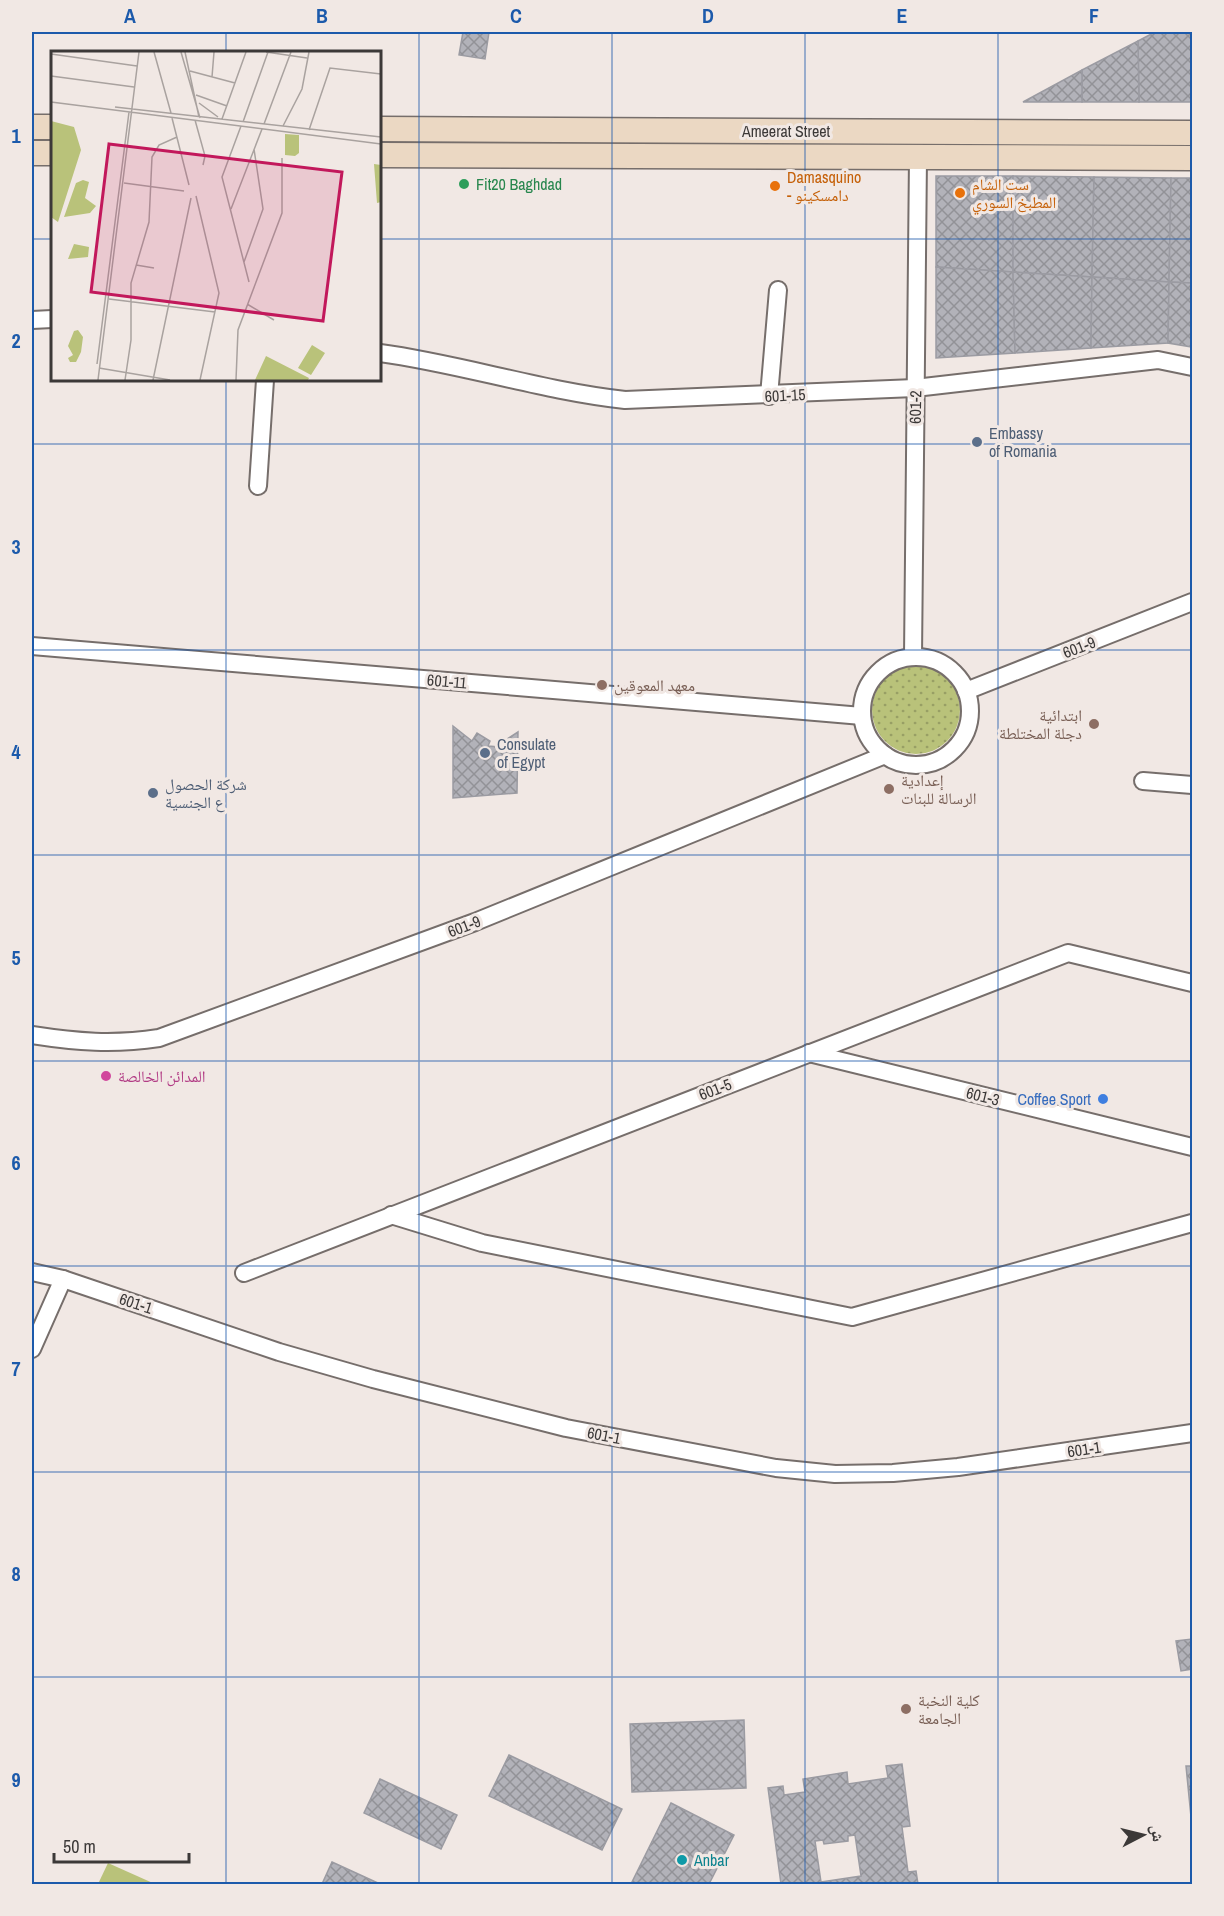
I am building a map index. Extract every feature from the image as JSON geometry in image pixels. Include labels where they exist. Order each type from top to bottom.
[{"type":"street","points":[[32,127],[51,127]]},
{"type":"street","name":"Ameerat Street","points":[[381,129],[1192,133]]},
{"type":"street","points":[[32,153],[51,153]]},
{"type":"street","name":"Ameerat Street","points":[[381,155],[1192,158]]},
{"type":"street","name":"601-2","points":[[913,657],[918,157]]},
{"type":"street","points":[[769,396],[778,290]]},
{"type":"street","points":[[32,320],[51,319]]},
{"type":"street","name":"601-15","points":[[381,353],[417,358],[592,396],[625,400],[769,396],[915,388],[1158,360],[1192,367]]},
{"type":"street","points":[[258,486],[265,381]]},
{"type":"street","name":"601-9","points":[[966,691],[1192,603]]},
{"type":"street","name":"601-11","points":[[32,645],[862,716]]},
{"type":"street","points":[[913,657],[930,658],[945,665],[957,676],[966,691],[970,708],[968,725],[961,741],[949,753],[934,762],[917,765],[900,763],[885,755],[866,731],[862,716],[862,701],[875,675],[886,666],[913,657]]},
{"type":"street","name":"601-9","points":[[32,1035],[88,1043],[122,1044],[159,1038],[475,922],[885,755]]},
{"type":"street","points":[[1143,781],[1192,785]]},
{"type":"street","name":"601-5","points":[[244,1273],[1068,953],[1192,982]]},
{"type":"street","name":"601-3","points":[[809,1053],[1192,1147]]},
{"type":"street","points":[[391,1215],[482,1243],[852,1317],[1192,1223]]},
{"type":"street","name":"601-1","points":[[32,1272],[63,1279],[279,1352],[373,1379],[566,1428],[776,1468],[835,1474],[893,1473],[958,1467],[1192,1433]]},
{"type":"street","points":[[32,1349],[63,1279]]},
{"type":"green space","points":[[907,666],[925,666],[941,673],[953,685],[960,701],[960,719],[953,735],[941,747],[925,754],[907,754],[891,747],[879,735],[872,719],[872,701],[879,685],[891,673]]},
{"type":"green space","points":[[108,1863],[155,1884],[98,1884]]},
{"type":"building","points":[[463,32],[489,32],[485,59],[459,55]]},
{"type":"building","points":[[1155,32],[1192,32],[1192,102],[1139,102],[1138,41]]},
{"type":"building","points":[[1138,41],[1139,102],[1082,102],[1082,70]]},
{"type":"building","points":[[1082,70],[1082,102],[1023,102]]},
{"type":"building","points":[[936,176],[1013,176],[1013,272],[936,267]]},
{"type":"building","points":[[1013,176],[1094,177],[1092,277],[1013,272]]},
{"type":"building","points":[[1094,177],[1171,178],[1169,282],[1092,277]]},
{"type":"building","points":[[1171,178],[1192,178],[1192,283],[1169,282]]},
{"type":"building","points":[[936,267],[1013,272],[1015,353],[936,358]]},
{"type":"building","points":[[1013,272],[1092,277],[1091,348],[1015,353]]},
{"type":"building","points":[[1092,277],[1169,282],[1168,343],[1091,348]]},
{"type":"building","points":[[1169,282],[1192,283],[1192,347],[1168,343]]},
{"type":"building","points":[[453,726],[472,741],[477,733],[490,741],[488,746],[500,747],[499,744],[518,732],[517,793],[453,798]]},
{"type":"building","points":[[1192,1639],[1192,1669],[1181,1671],[1176,1641]]},
{"type":"building","points":[[744,1720],[746,1788],[632,1792],[630,1724]]},
{"type":"building","points":[[509,1755],[622,1809],[602,1850],[489,1796]]},
{"type":"building","points":[[902,1764],[910,1826],[902,1827],[908,1872],[916,1871],[918,1884],[781,1884],[768,1788],[783,1786],[784,1795],[805,1792],[803,1779],[847,1772],[848,1784],[888,1778],[886,1766]],"holes":[[[855,1835],[861,1876],[821,1882],[815,1841],[823,1840],[824,1844],[848,1841],[848,1836]]]},
{"type":"building","points":[[1186,1766],[1192,1766],[1192,1827]]},
{"type":"building","points":[[380,1779],[457,1815],[441,1849],[364,1813]]},
{"type":"building","name":"Anbar","points":[[671,1803],[734,1835],[709,1884],[631,1884]]},
{"type":"building","points":[[332,1862],[380,1884],[322,1884]]},
{"type":"place","name":"Fit20 Baghdad","points":[[464,184]]},
{"type":"place","name":"Damasquino - دامسكينو","points":[[775,186]]},
{"type":"place","name":"ست الشام المطبخ السوري","points":[[960,193]]},
{"type":"place","name":"Embassy of Romania","points":[[977,442]]},
{"type":"place","name":"معهد المعوقين","points":[[602,685]]},
{"type":"place","name":"ابتدائية دجلة المختلطة","points":[[1094,724]]},
{"type":"place","name":"Consulate of Egypt","points":[[485,753]]},
{"type":"place","name":"إعدادية الرسالة للبنات","points":[[889,789]]},
{"type":"place","name":"شركة الحصول ع الجنسية","points":[[153,793]]},
{"type":"place","name":"المدائن الخالصة","points":[[106,1076]]},
{"type":"place","name":"Coffee Sport","points":[[1103,1099]]},
{"type":"place","name":"كلية النخبة الجامعة","points":[[906,1709]]},
{"type":"place","name":"Anbar","points":[[682,1860]]}]
